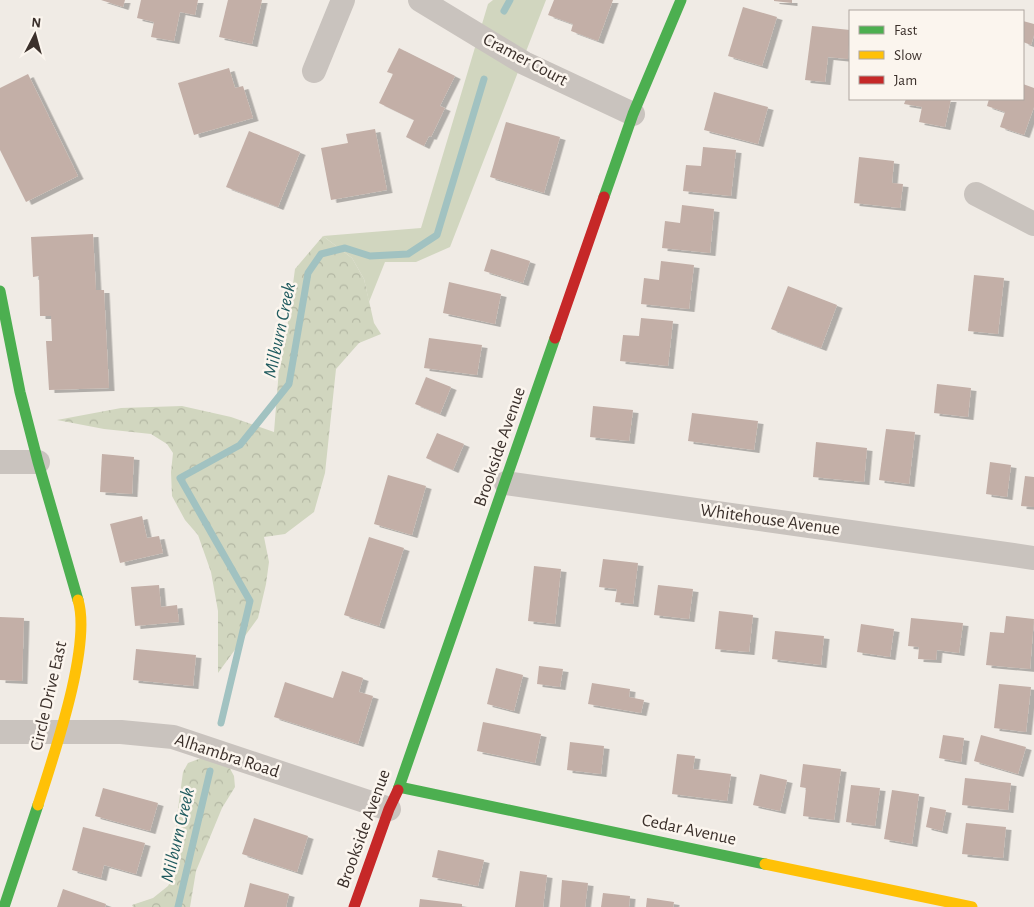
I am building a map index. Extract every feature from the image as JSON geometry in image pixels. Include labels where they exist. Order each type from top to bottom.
[{"type":"street","points":[[314,71],[343,0]]},
{"type":"street","name":"Cramer Court","points":[[420,0],[524,63],[633,114]]},
{"type":"street","name":"Brookside Avenue","points":[[354,907],[389,809],[399,787],[506,483],[633,114],[681,0]]},
{"type":"street","points":[[976,194],[1034,224]]},
{"type":"street","name":"Circle Drive East","points":[[0,291],[20,392],[80,609],[82,633],[78,662],[60,733],[40,801],[4,907]]},
{"type":"street","points":[[0,462],[38,462]]},
{"type":"street","name":"Whitehouse Avenue","points":[[506,483],[1034,558]]},
{"type":"street","name":"Alhambra Road","points":[[0,732],[121,732],[173,737],[389,809]]},
{"type":"street","name":"Cedar Avenue","points":[[399,787],[972,907]]},
{"type":"green space","points":[[493,0],[546,0],[450,247],[416,262],[385,262],[369,302],[364,279],[352,258],[323,236],[421,228],[488,4]]},
{"type":"green space","points":[[323,236],[352,258],[364,279],[374,323],[381,334],[359,343],[336,369],[325,473],[314,512],[285,534],[264,537],[269,562],[258,618],[218,673],[218,611],[211,572],[198,535],[185,520],[172,496],[171,472],[173,453],[167,444],[151,434],[104,429],[57,420],[121,408],[182,406],[231,417],[274,432],[279,369],[287,329],[295,269]]},
{"type":"green space","points":[[204,757],[227,763],[234,776],[235,787],[222,808],[196,871],[190,907],[133,907],[132,905],[153,898],[168,886],[179,865],[176,824],[183,772],[188,763]]},
{"type":"building","points":[[101,0],[125,0],[123,7]]},
{"type":"building","points":[[141,0],[198,0],[195,15],[180,12],[174,41],[151,37],[154,22],[137,18]]},
{"type":"building","points":[[228,0],[262,0],[252,44],[219,37]]},
{"type":"building","points":[[554,0],[613,0],[598,41],[571,31],[573,24],[548,15]]},
{"type":"building","points":[[792,0],[792,3],[774,1]]},
{"type":"building","points":[[743,7],[777,17],[762,66],[728,56]]},
{"type":"building","points":[[1024,21],[1034,24],[1034,35],[1031,45],[1024,42]]},
{"type":"building","points":[[812,26],[849,30],[848,59],[828,57],[825,82],[805,80]]},
{"type":"building","points":[[399,48],[455,76],[440,106],[445,108],[431,137],[429,136],[424,146],[406,137],[414,120],[379,103],[393,74],[387,72]]},
{"type":"building","points":[[229,68],[235,88],[243,86],[253,118],[194,135],[178,83]]},
{"type":"building","points":[[28,74],[78,176],[26,202],[0,150],[0,88]]},
{"type":"building","points":[[1024,84],[1034,88],[1034,107],[1024,135],[1000,127],[1005,112],[987,106],[989,100],[1024,100]]},
{"type":"building","points":[[714,92],[768,107],[758,144],[704,130]]},
{"type":"building","points":[[906,100],[951,100],[945,127],[919,122],[922,107],[904,104]]},
{"type":"building","points":[[506,122],[560,137],[544,193],[490,177]]},
{"type":"building","points":[[375,129],[387,190],[331,200],[321,148],[348,143],[346,134]]},
{"type":"building","points":[[249,131],[300,152],[278,207],[226,187]]},
{"type":"building","points":[[703,147],[736,150],[731,196],[683,191],[686,165],[701,166]]},
{"type":"building","points":[[859,157],[894,161],[892,183],[903,184],[900,208],[854,203]]},
{"type":"building","points":[[682,205],[714,209],[710,253],[662,248],[665,221],[680,223]]},
{"type":"building","points":[[93,234],[96,290],[104,290],[109,388],[49,390],[46,341],[52,341],[51,316],[40,316],[39,276],[33,277],[31,237]]},
{"type":"building","points":[[491,249],[530,261],[523,283],[484,271]]},
{"type":"building","points":[[661,261],[694,265],[689,309],[641,304],[644,278],[659,280]]},
{"type":"building","points":[[974,275],[1004,278],[998,334],[968,331]]},
{"type":"building","points":[[449,282],[501,294],[495,324],[443,313]]},
{"type":"building","points":[[788,286],[837,305],[821,348],[771,329]]},
{"type":"building","points":[[641,318],[673,321],[668,366],[620,361],[623,335],[639,336]]},
{"type":"building","points":[[429,338],[482,345],[477,375],[424,368]]},
{"type":"building","points":[[426,377],[451,387],[440,414],[415,404]]},
{"type":"building","points":[[937,384],[971,388],[968,417],[934,413]]},
{"type":"building","points":[[593,406],[633,410],[629,441],[590,437]]},
{"type":"building","points":[[692,413],[758,421],[754,450],[688,441]]},
{"type":"building","points":[[886,429],[915,432],[909,484],[879,480]]},
{"type":"building","points":[[437,433],[464,444],[453,470],[426,458]]},
{"type":"building","points":[[816,442],[867,448],[864,482],[813,477]]},
{"type":"building","points":[[102,454],[134,457],[132,494],[100,492]]},
{"type":"building","points":[[990,462],[1011,465],[1007,497],[986,494]]},
{"type":"building","points":[[388,475],[426,486],[412,535],[374,524]]},
{"type":"building","points":[[1025,476],[1034,477],[1034,507],[1021,506]]},
{"type":"building","points":[[142,516],[147,538],[159,536],[163,553],[120,563],[110,524]]},
{"type":"building","points":[[369,537],[404,548],[379,626],[344,615]]},
{"type":"building","points":[[603,559],[638,563],[633,604],[615,602],[617,589],[599,587]]},
{"type":"building","points":[[534,566],[561,569],[555,624],[528,621]]},
{"type":"building","points":[[159,585],[161,607],[177,605],[179,622],[135,626],[131,587]]},
{"type":"building","points":[[658,585],[693,589],[689,619],[654,615]]},
{"type":"building","points":[[719,611],[753,615],[749,652],[715,649]]},
{"type":"building","points":[[1006,616],[1034,619],[1030,669],[986,665],[990,632],[1004,633]]},
{"type":"building","points":[[0,617],[24,618],[22,681],[0,680]]},
{"type":"building","points":[[911,618],[963,623],[959,653],[937,650],[936,660],[918,659],[919,647],[908,646]]},
{"type":"building","points":[[861,624],[894,629],[890,657],[857,652]]},
{"type":"building","points":[[775,631],[824,636],[821,665],[772,659]]},
{"type":"building","points":[[136,649],[196,655],[193,686],[133,680]]},
{"type":"building","points":[[539,666],[563,669],[560,687],[537,684]]},
{"type":"building","points":[[496,668],[523,675],[514,711],[487,704]]},
{"type":"building","points":[[342,671],[363,678],[359,692],[373,696],[358,744],[274,717],[285,682],[333,698]]},
{"type":"building","points":[[592,683],[630,689],[629,697],[644,700],[641,713],[588,704]]},
{"type":"building","points":[[999,684],[1031,687],[1026,732],[994,728]]},
{"type":"building","points":[[483,722],[541,734],[535,763],[477,751]]},
{"type":"building","points":[[943,735],[964,738],[961,762],[939,758]]},
{"type":"building","points":[[981,735],[1026,747],[1018,774],[974,761]]},
{"type":"building","points":[[570,742],[604,746],[601,774],[567,770]]},
{"type":"building","points":[[677,754],[695,756],[693,769],[731,774],[727,801],[672,794]]},
{"type":"building","points":[[803,764],[841,769],[834,820],[803,816],[806,788],[800,787]]},
{"type":"building","points":[[760,774],[787,780],[780,811],[753,805]]},
{"type":"building","points":[[965,778],[1011,783],[1008,810],[962,805]]},
{"type":"building","points":[[851,785],[880,788],[875,826],[846,822]]},
{"type":"building","points":[[103,788],[158,803],[150,831],[95,816]]},
{"type":"building","points":[[892,790],[919,794],[912,844],[884,839]]},
{"type":"building","points":[[930,807],[946,810],[942,831],[926,827]]},
{"type":"building","points":[[254,818],[308,836],[297,872],[242,854]]},
{"type":"building","points":[[966,823],[1006,827],[1003,858],[962,854]]},
{"type":"building","points":[[83,827],[145,843],[136,874],[104,865],[101,878],[72,870]]},
{"type":"building","points":[[438,850],[484,860],[478,886],[432,877]]},
{"type":"building","points":[[520,871],[547,875],[543,907],[515,907]]},
{"type":"building","points":[[562,880],[588,883],[585,907],[560,907]]},
{"type":"building","points":[[250,883],[289,894],[286,907],[244,907]]},
{"type":"building","points":[[63,889],[106,904],[105,907],[57,907]]},
{"type":"building","points":[[603,893],[630,896],[629,907],[601,907]]},
{"type":"building","points":[[647,898],[674,902],[673,907],[646,907]]},
{"type":"building","points":[[420,899],[462,904],[462,907],[419,907]]},
{"type":"waterway","name":"Milburn Creek","points":[[504,11],[510,0]]},
{"type":"waterway","name":"Milburn Creek","points":[[221,723],[250,601],[180,478],[240,445],[289,384],[308,273],[321,254],[345,248],[370,256],[408,254],[437,235],[484,79]]},
{"type":"waterway","name":"Milburn Creek","points":[[178,907],[210,771]]},
{"type":"traffic: fast","points":[[604,197],[633,114],[681,0]]},
{"type":"traffic: fast","points":[[0,291],[20,392],[78,600]]},
{"type":"traffic: fast","points":[[398,790],[555,338]]},
{"type":"traffic: fast","points":[[399,787],[765,864]]},
{"type":"traffic: fast","points":[[4,907],[38,805]]},
{"type":"traffic: slow","points":[[38,805],[61,731],[75,672],[80,645],[81,620],[78,600]]},
{"type":"traffic: slow","points":[[765,864],[972,907]]},
{"type":"traffic: jam","points":[[555,338],[604,197]]},
{"type":"traffic: jam","points":[[354,907],[389,809],[398,790]]}]
